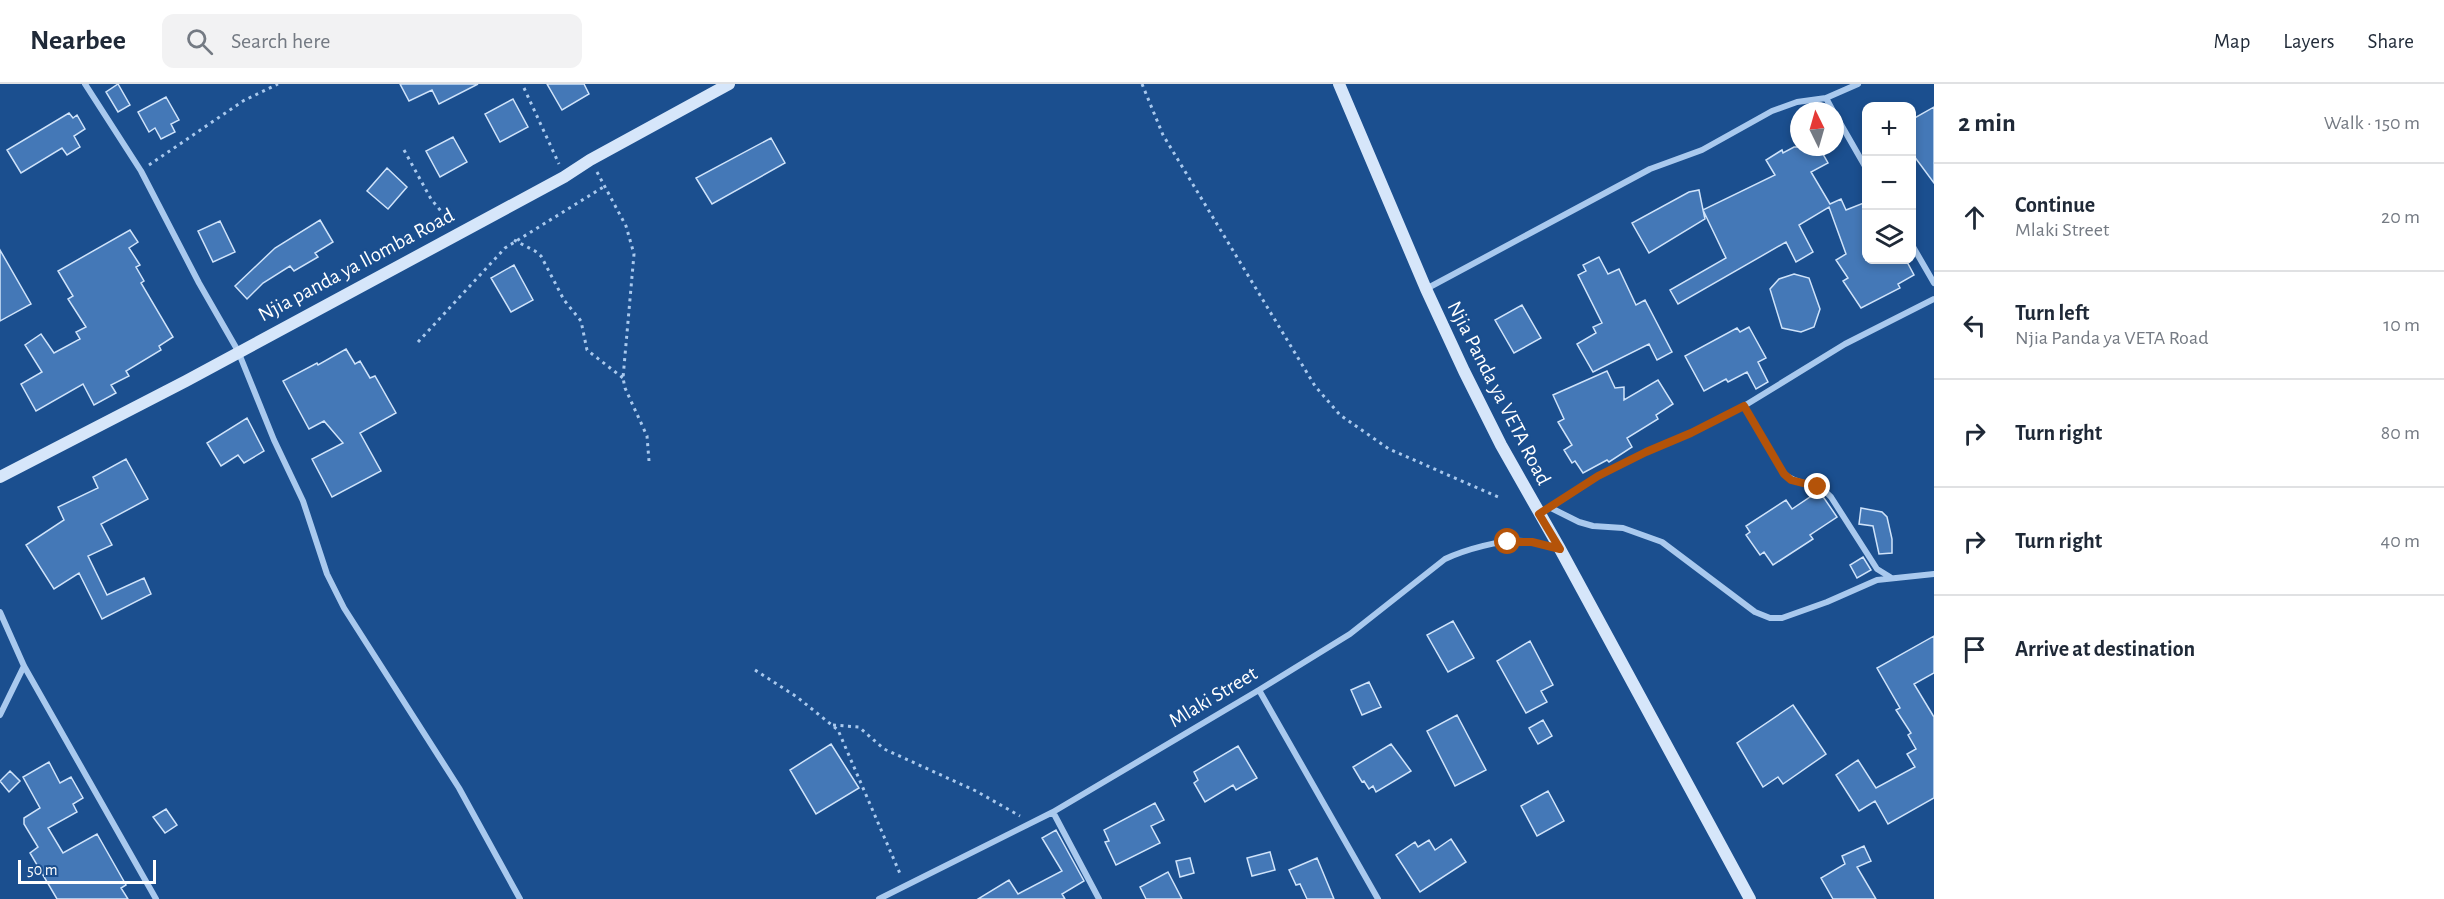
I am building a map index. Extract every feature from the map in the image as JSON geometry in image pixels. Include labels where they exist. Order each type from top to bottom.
[{"type":"street","points":[[86,84],[141,171],[199,284],[238,351],[274,440],[303,501],[327,574],[344,608],[459,788],[520,899]]},
{"type":"street","name":"Njia panda ya Ilomba Road","points":[[0,477],[186,381],[458,232],[564,177],[590,160],[729,84]]},
{"type":"street","name":"Njia Panda ya VETA Road","points":[[1339,84],[1426,290],[1464,371],[1539,514],[1750,899]]},
{"type":"street","points":[[1426,290],[1650,169],[1702,150],[1772,111],[1797,102],[1826,98],[1858,84]]},
{"type":"street","points":[[1826,98],[1828,102]]},
{"type":"street","points":[[1844,130],[1862,161]]},
{"type":"street","points":[[1916,253],[1934,284]]},
{"type":"street","points":[[1539,514],[1598,476],[1744,406],[1845,344],[1934,299]]},
{"type":"street","points":[[1744,406],[1784,474],[1791,480],[1825,489],[1832,496],[1877,569],[1890,577]]},
{"type":"street","points":[[1551,508],[1593,526],[1623,528],[1662,542],[1755,612],[1770,618],[1782,618],[1827,602],[1861,586],[1890,577],[1934,574]]},
{"type":"street","name":"Mlaki Street","points":[[879,899],[1053,812],[1259,690],[1358,628],[1445,559],[1455,554],[1508,542],[1532,542],[1560,549]]},
{"type":"street","points":[[0,612],[24,666],[156,899]]},
{"type":"street","points":[[0,715],[24,666]]},
{"type":"street","points":[[1259,690],[1378,899]]},
{"type":"street","points":[[1053,812],[1099,899]]},
{"type":"path","points":[[141,171],[243,101],[278,84]]},
{"type":"path","points":[[1142,84],[1163,135],[1315,386],[1340,415],[1389,448],[1498,497]]},
{"type":"path","points":[[524,88],[564,177]]},
{"type":"path","points":[[404,150],[431,199],[458,232]]},
{"type":"path","points":[[590,160],[626,226],[635,261],[623,378],[625,388],[647,436],[649,461]]},
{"type":"path","points":[[418,342],[493,258],[514,240],[605,186]]},
{"type":"path","points":[[514,240],[541,256],[564,300],[581,321],[586,350],[623,378]]},
{"type":"path","points":[[755,670],[798,697],[833,725],[842,737],[905,886]]},
{"type":"path","points":[[833,725],[859,727],[884,749],[976,791],[1031,823]]},
{"type":"building","points":[[118,84],[130,105],[118,112],[106,92]]},
{"type":"building","points":[[400,84],[478,84],[439,104],[432,90],[409,101]]},
{"type":"building","points":[[547,84],[584,84],[589,94],[562,110]]},
{"type":"building","points":[[166,97],[179,120],[171,124],[175,132],[161,139],[155,128],[149,132],[138,112]]},
{"type":"building","points":[[513,99],[528,127],[500,142],[485,114]]},
{"type":"building","points":[[1934,107],[1934,183],[1916,159],[1916,117]]},
{"type":"building","points":[[69,113],[73,118],[77,115],[85,129],[74,136],[80,147],[67,155],[62,148],[21,173],[7,150]]},
{"type":"building","points":[[453,137],[467,162],[440,177],[426,151]]},
{"type":"building","points":[[771,138],[785,163],[712,204],[696,178]]},
{"type":"building","points":[[1790,149],[1790,156],[1824,156],[1828,163],[1811,172],[1830,204],[1841,199],[1846,210],[1862,204],[1862,264],[1908,264],[1914,275],[1898,284],[1900,288],[1861,308],[1843,281],[1848,278],[1836,260],[1846,254],[1829,207],[1799,225],[1813,252],[1796,262],[1786,242],[1678,304],[1670,290],[1726,258],[1703,210],[1775,175],[1766,160],[1782,150],[1783,153]]},
{"type":"building","points":[[387,168],[407,187],[388,209],[367,191]]},
{"type":"building","points":[[1699,190],[1705,219],[1649,253],[1632,223],[1689,192]]},
{"type":"building","points":[[320,220],[333,242],[315,253],[318,257],[294,271],[290,266],[263,283],[247,299],[235,286],[275,248]]},
{"type":"building","points":[[220,221],[235,252],[213,262],[198,231]]},
{"type":"building","points":[[130,230],[138,242],[129,248],[140,265],[136,267],[144,281],[141,283],[173,337],[159,346],[161,350],[126,371],[129,376],[111,385],[116,393],[94,405],[83,384],[36,411],[21,384],[42,372],[25,345],[41,334],[54,353],[80,339],[76,332],[86,327],[68,299],[73,296],[58,271]]},
{"type":"building","points":[[0,250],[31,304],[0,321]]},
{"type":"building","points":[[1599,257],[1608,274],[1619,269],[1636,305],[1645,300],[1672,352],[1657,360],[1649,344],[1593,372],[1577,344],[1596,333],[1593,327],[1602,323],[1578,275],[1586,271],[1583,265]]},
{"type":"building","points":[[514,265],[533,300],[511,312],[491,278]]},
{"type":"building","points":[[1794,274],[1809,278],[1820,309],[1814,327],[1801,332],[1782,328],[1770,289],[1779,279]]},
{"type":"building","points":[[1522,305],[1541,338],[1514,353],[1495,320]]},
{"type":"building","points":[[1749,327],[1766,358],[1758,362],[1768,382],[1756,389],[1747,372],[1728,382],[1726,379],[1704,391],[1685,356],[1737,328],[1740,332]]},
{"type":"building","points":[[346,349],[355,364],[360,361],[370,378],[375,376],[396,413],[360,433],[381,471],[332,497],[312,459],[343,443],[324,421],[309,429],[283,381]]},
{"type":"building","points":[[1607,371],[1615,388],[1624,387],[1624,400],[1658,380],[1673,404],[1656,415],[1658,419],[1627,438],[1632,447],[1609,462],[1607,460],[1583,473],[1575,461],[1572,463],[1564,450],[1572,445],[1558,422],[1564,419],[1553,395]]},
{"type":"building","points":[[247,418],[264,451],[244,463],[238,455],[221,466],[207,443]]},
{"type":"building","points":[[126,459],[148,499],[101,524],[112,545],[88,556],[107,595],[144,578],[151,594],[102,619],[79,573],[54,589],[26,545],[64,520],[58,507],[98,488],[93,477]]},
{"type":"building","points":[[1816,493],[1824,498],[1837,517],[1810,535],[1813,539],[1773,565],[1764,552],[1760,555],[1746,535],[1750,532],[1746,526],[1786,500],[1792,509]]},
{"type":"building","points":[[1861,508],[1882,512],[1887,517],[1892,539],[1892,553],[1879,554],[1873,526],[1859,524]]},
{"type":"building","points":[[1863,557],[1871,570],[1857,578],[1850,565]]},
{"type":"building","points":[[1453,621],[1474,658],[1448,672],[1427,635]]},
{"type":"building","points":[[1934,636],[1934,673],[1914,684],[1934,717],[1934,798],[1888,824],[1875,801],[1859,811],[1836,775],[1858,760],[1876,788],[1915,767],[1907,754],[1916,749],[1908,735],[1911,733],[1896,710],[1900,708],[1877,668]]},
{"type":"building","points":[[1530,641],[1553,685],[1541,691],[1547,702],[1526,713],[1497,661]]},
{"type":"building","points":[[1369,682],[1381,707],[1362,715],[1351,690]]},
{"type":"building","points":[[1793,705],[1826,754],[1783,784],[1778,777],[1763,787],[1737,743]]},
{"type":"building","points":[[1457,715],[1486,770],[1455,786],[1427,731]]},
{"type":"building","points":[[1543,720],[1552,736],[1538,744],[1529,728]]},
{"type":"building","points":[[831,744],[859,788],[816,814],[790,770]]},
{"type":"building","points":[[1391,744],[1411,771],[1376,792],[1373,786],[1369,789],[1364,781],[1362,782],[1353,767]]},
{"type":"building","points":[[1238,746],[1257,778],[1236,790],[1233,785],[1205,802],[1194,783],[1198,780],[1194,772]]},
{"type":"building","points":[[49,762],[60,783],[71,777],[83,798],[73,804],[77,812],[48,828],[63,853],[97,834],[126,885],[121,888],[128,899],[57,899],[30,853],[38,847],[24,824],[24,818],[40,808],[23,777]]},
{"type":"building","points":[[10,771],[20,781],[9,792],[0,781]]},
{"type":"building","points":[[1548,791],[1564,821],[1537,836],[1521,806]]},
{"type":"building","points":[[1155,803],[1164,820],[1151,826],[1160,843],[1116,865],[1105,842],[1109,841],[1104,830]]},
{"type":"building","points":[[166,809],[177,825],[165,833],[153,817]]},
{"type":"building","points":[[1056,830],[1084,881],[1062,894],[1065,899],[978,899],[1009,880],[1018,894],[1062,871],[1042,838]]},
{"type":"building","points":[[1451,839],[1466,862],[1420,892],[1396,855],[1415,842],[1418,847],[1429,840],[1435,850]]},
{"type":"building","points":[[1864,846],[1871,861],[1857,867],[1876,899],[1833,899],[1821,878],[1845,864],[1842,856]]},
{"type":"building","points":[[1270,852],[1275,870],[1252,876],[1247,858]]},
{"type":"building","points":[[1190,858],[1194,873],[1180,877],[1176,861]]},
{"type":"building","points":[[1317,858],[1334,899],[1307,899],[1300,884],[1296,885],[1289,870]]},
{"type":"building","points":[[1168,872],[1182,899],[1146,899],[1140,887]]},
{"type":"route","points":[[1508,542],[1532,542],[1560,549],[1539,514],[1598,476],[1744,406],[1784,474],[1791,480],[1818,487]]}]
